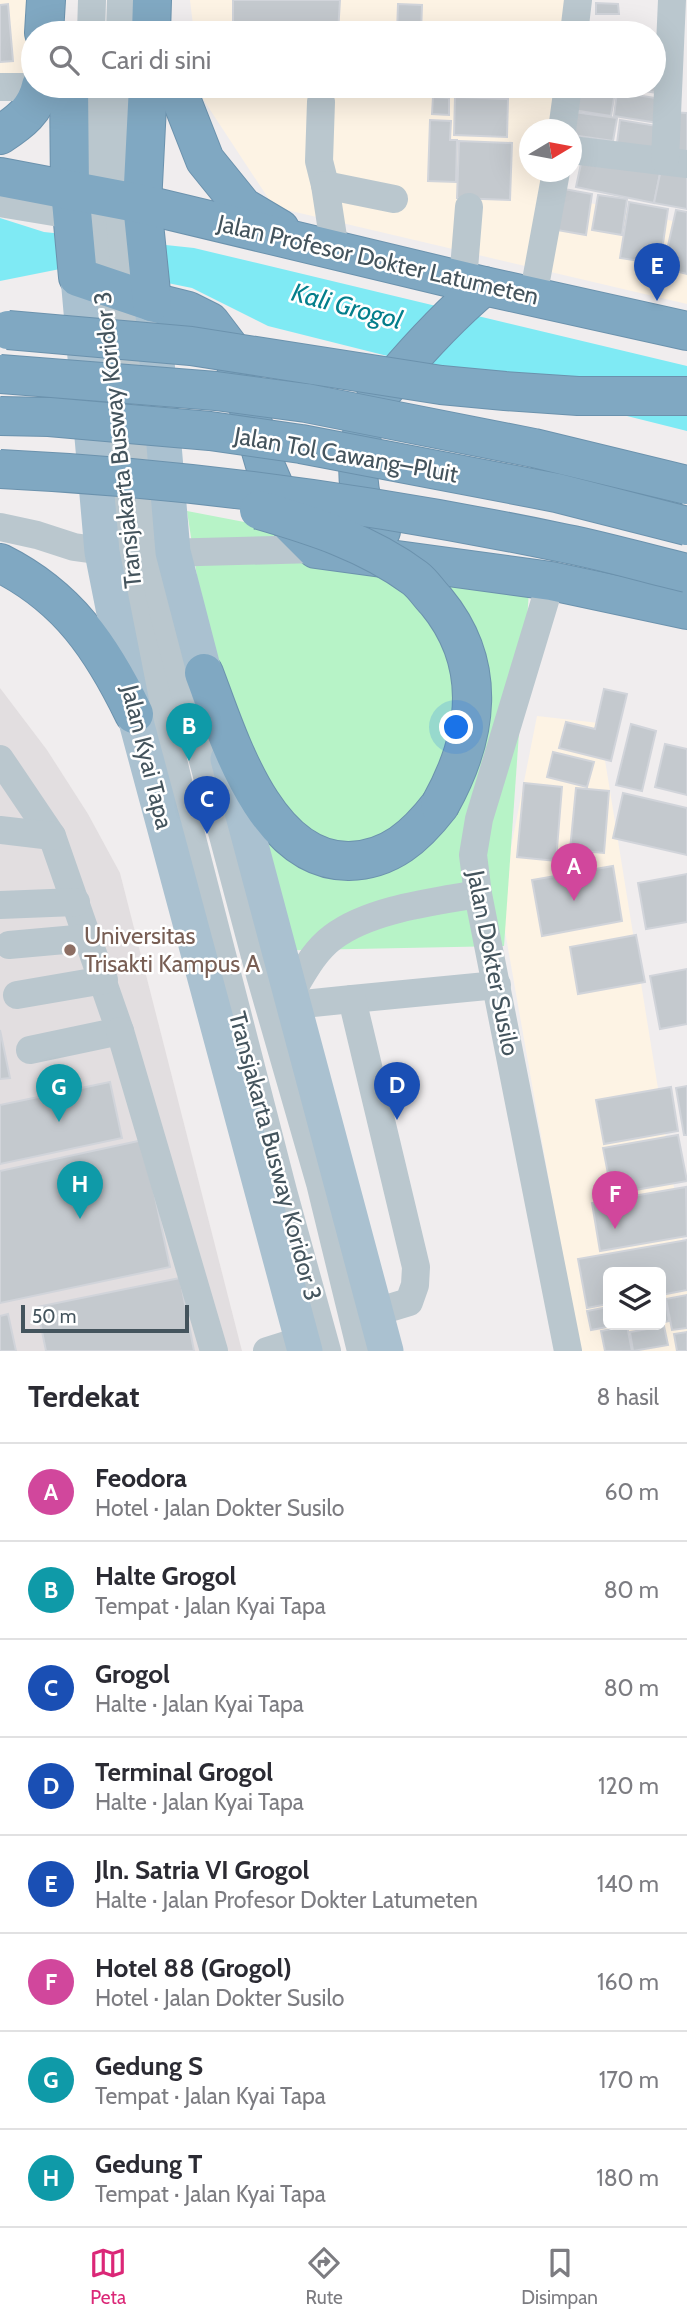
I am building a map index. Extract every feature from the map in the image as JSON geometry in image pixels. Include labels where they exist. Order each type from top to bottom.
[{"type":"highway","points":[[45,21],[46,0]]},
{"type":"highway","points":[[71,21],[72,0]]},
{"type":"highway","points":[[0,135],[23,119],[41,98]]},
{"type":"highway","points":[[55,98],[103,215]]},
{"type":"highway","points":[[103,215],[144,98]]},
{"type":"highway","points":[[181,98],[205,160],[243,207],[319,247]]},
{"type":"highway","name":"Jalan Profesor Dokter Latumeten","points":[[0,177],[103,215],[319,247],[470,291],[533,297],[687,331]]},
{"type":"highway","name":"Jalan Kyai Tapa","points":[[103,215],[114,283]]},
{"type":"highway","name":"Jalan Kyai Tapa","points":[[103,215],[114,283]]},
{"type":"highway","points":[[114,283],[210,322],[232,351],[265,466],[290,523],[316,549],[551,580],[687,610]]},
{"type":"highway","points":[[430,563],[375,527],[361,501],[358,481],[363,434],[372,404],[470,291]]},
{"type":"highway","points":[[0,330],[191,346],[441,385],[578,396],[687,396]]},
{"type":"highway","name":"Jalan Tol Cawang–Pluit","points":[[0,374],[216,391],[306,403],[534,449],[687,485]]},
{"type":"highway","name":"Jalan Tol Cawang–Pluit","points":[[0,416],[50,417],[210,431],[301,444],[557,492],[687,526]]},
{"type":"highway","points":[[0,469],[159,481],[319,499],[559,542],[687,573]]},
{"type":"highway","points":[[159,481],[320,528],[366,547],[416,579],[447,615],[464,649],[472,680],[472,715],[465,753],[440,805],[407,841],[385,855],[363,861],[340,861],[317,856],[296,844],[277,826],[231,743],[204,673]]},
{"type":"highway","points":[[0,563],[48,594],[74,617],[111,667],[134,714]]},
{"type":"main road","name":"Jalan Kyai Tapa","points":[[114,283],[138,553],[134,714],[312,1347]]},
{"type":"main road","name":"Jalan Kyai Tapa","points":[[114,283],[138,553],[204,673],[386,1351]]},
{"type":"street","points":[[91,21],[92,0]]},
{"type":"street","points":[[575,21],[578,0]]},
{"type":"street","points":[[582,151],[676,162],[672,0]]},
{"type":"street","points":[[0,87],[21,87]]},
{"type":"street","points":[[91,98],[103,215]]},
{"type":"street","points":[[103,215],[117,98]]},
{"type":"street","points":[[564,119],[566,98]]},
{"type":"street","points":[[319,247],[325,185],[319,161],[321,102]]},
{"type":"street","points":[[533,297],[554,182]]},
{"type":"street","points":[[325,185],[394,199]]},
{"type":"street","points":[[0,203],[103,215]]},
{"type":"street","points":[[469,207],[470,291]]},
{"type":"street","points":[[0,527],[37,534],[74,547],[138,553],[316,549]]},
{"type":"street","name":"Transjakarta Busway Koridor 3","points":[[138,553],[182,799],[283,1191],[312,1347]]},
{"type":"street","name":"Transjakarta Busway Koridor 3","points":[[138,553],[164,614],[260,975],[320,1182],[361,1351]]},
{"type":"street","name":"Jalan Dokter Susilo","points":[[551,580],[479,819],[473,855],[478,894],[568,1351]]},
{"type":"street","points":[[0,759],[51,836],[76,902],[120,1031],[214,1351]]},
{"type":"street","points":[[0,830],[51,836]]},
{"type":"street","points":[[478,894],[397,909],[333,936],[314,955],[293,999],[352,999],[496,985]]},
{"type":"street","points":[[0,905],[76,902]]},
{"type":"street","points":[[9,945],[87,938]]},
{"type":"street","points":[[17,995],[104,980]]},
{"type":"street","points":[[352,999],[416,1267],[415,1285],[409,1302],[376,1312]]},
{"type":"street","points":[[30,1050],[120,1031]]},
{"type":"street","points":[[267,1351],[312,1347]]},
{"type":"shaded area","points":[[0,0],[36,0],[35,21],[21,21],[21,80],[0,79]]},
{"type":"shaded area","points":[[190,0],[583,0],[580,21],[193,21]]},
{"type":"shaded area","points":[[202,98],[572,98],[570,119],[519,119],[519,182],[563,182],[562,197],[687,224],[687,304],[274,207]]},
{"type":"shaded area","name":"Universitas Trisakti Kampus A","points":[[0,688],[47,750],[88,814],[120,873],[242,1351],[0,1351]]},
{"type":"shaded area","points":[[537,716],[599,723],[687,1268],[687,1351],[579,1351],[500,903]]},
{"type":"green space","points":[[187,511],[530,577],[504,946],[254,951]]},
{"type":"water","name":"Kali Grogol","points":[[0,218],[44,232],[194,248],[687,366],[687,431],[268,326],[192,288],[80,265],[0,281]]},
{"type":"building","points":[[233,0],[340,0],[339,21],[233,21]]},
{"type":"building","points":[[596,3],[618,4],[619,14],[596,14]]},
{"type":"building","points":[[8,4],[13,61],[0,62],[0,5]]},
{"type":"building","points":[[398,4],[422,5],[421,21],[397,21]]},
{"type":"building","points":[[433,98],[449,98],[449,115],[432,114]]},
{"type":"building","points":[[455,98],[508,99],[507,137],[454,135]]},
{"type":"building","points":[[574,98],[614,98],[611,116],[573,110]]},
{"type":"building","points":[[616,98],[662,99],[658,123],[614,116]]},
{"type":"building","points":[[574,112],[617,118],[613,141],[582,136],[582,119],[573,119]]},
{"type":"building","points":[[668,112],[687,113],[687,153],[667,152]]},
{"type":"building","points":[[430,120],[451,121],[450,140],[457,140],[456,182],[428,181]]},
{"type":"building","points":[[620,120],[657,126],[654,149],[617,143]]},
{"type":"building","points":[[459,141],[512,143],[510,200],[457,198]]},
{"type":"building","points":[[583,154],[661,169],[654,203],[576,187],[577,182],[582,182]]},
{"type":"building","points":[[661,169],[687,175],[687,209],[654,203]]},
{"type":"building","points":[[564,189],[592,194],[586,235],[557,230]]},
{"type":"building","points":[[598,195],[627,199],[622,235],[592,230]]},
{"type":"building","points":[[629,202],[668,209],[660,264],[620,258]]},
{"type":"building","points":[[676,210],[687,212],[687,274],[663,268]]},
{"type":"building","points":[[604,689],[627,694],[611,761],[559,748],[566,722],[595,729]]},
{"type":"building","points":[[631,724],[656,731],[642,791],[616,785]]},
{"type":"building","points":[[665,744],[687,749],[687,795],[655,787]]},
{"type":"building","points":[[553,752],[594,762],[587,787],[547,777]]},
{"type":"building","points":[[524,783],[562,787],[556,861],[517,857]]},
{"type":"building","points":[[576,788],[609,791],[604,853],[570,850]]},
{"type":"building","points":[[623,793],[687,808],[687,855],[613,838]]},
{"type":"building","points":[[613,866],[622,921],[542,936],[532,880]]},
{"type":"building","points":[[687,874],[687,922],[646,929],[638,883]]},
{"type":"building","points":[[636,935],[645,982],[578,994],[570,947]]},
{"type":"building","points":[[687,969],[687,1024],[660,1029],[650,976]]},
{"type":"building","points":[[0,1030],[10,1078],[0,1079]]},
{"type":"building","points":[[110,1082],[122,1138],[0,1164],[0,1105]]},
{"type":"building","points":[[687,1086],[687,1135],[684,1135],[676,1088]]},
{"type":"building","points":[[671,1087],[678,1131],[604,1144],[596,1100]]},
{"type":"building","points":[[678,1135],[687,1181],[612,1194],[603,1148]]},
{"type":"building","points":[[143,1140],[170,1267],[0,1303],[0,1171]]},
{"type":"building","points":[[686,1187],[687,1236],[600,1251],[592,1203]]},
{"type":"building","points":[[687,1240],[687,1290],[666,1294],[666,1267],[603,1267],[603,1305],[587,1308],[578,1259]]},
{"type":"building","points":[[180,1278],[194,1351],[46,1351],[37,1307]]},
{"type":"building","points":[[687,1295],[687,1328],[672,1330],[666,1299]]},
{"type":"building","points":[[603,1308],[603,1328],[591,1330],[587,1311]]},
{"type":"building","points":[[8,1314],[16,1351],[0,1351],[0,1316]]},
{"type":"building","points":[[628,1330],[632,1351],[605,1351],[601,1331]]},
{"type":"building","points":[[665,1330],[668,1345],[633,1351],[630,1332]]},
{"type":"building","points":[[687,1332],[687,1351],[677,1351],[674,1334]]},
{"type":"place","name":"Jln. Satria VI Grogol","points":[[657,301]]},
{"type":"place","name":"Halte Grogol","points":[[189,761]]},
{"type":"place","name":"Grogol","points":[[207,834]]},
{"type":"place","name":"Feodora","points":[[574,901]]},
{"type":"place","name":"Universitas Trisakti Kampus A","points":[[70,950]]},
{"type":"place","name":"Terminal Grogol","points":[[397,1120]]},
{"type":"place","name":"Gedung S","points":[[59,1122]]},
{"type":"place","name":"Gedung T","points":[[80,1219]]},
{"type":"place","name":"Hotel 88 (Grogol)","points":[[615,1229]]}]
